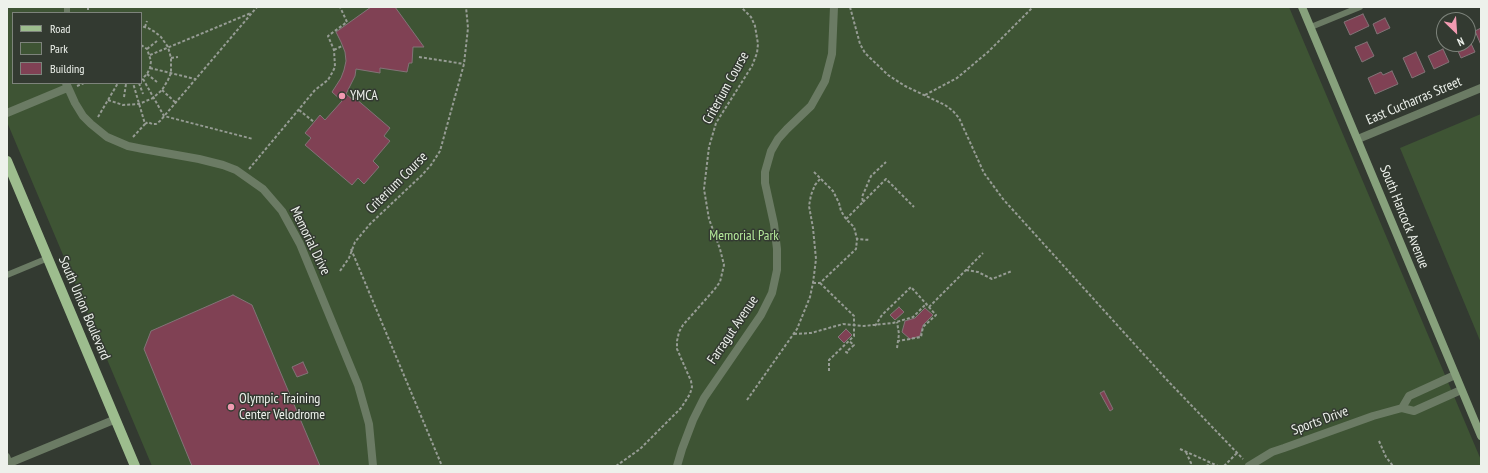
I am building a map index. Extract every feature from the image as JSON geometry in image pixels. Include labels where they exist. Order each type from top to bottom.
[{"type":"main road","name":"South Hancock Avenue","points":[[1302,7],[1481,436]]},
{"type":"main road","name":"South Union Boulevard","points":[[7,161],[116,419],[134,466]]},
{"type":"street","name":"Farragut Avenue","points":[[677,466],[693,420],[704,398],[761,315],[772,292],[777,270],[777,249],[774,224],[765,183],[765,172],[769,157],[778,138],[811,106],[825,81],[832,54],[834,7]]},
{"type":"street","points":[[7,113],[66,86]]},
{"type":"street","name":"Memorial Drive","points":[[66,86],[74,103],[91,124],[107,137],[117,142],[143,150],[222,165],[236,170],[263,189],[282,211],[300,244],[362,398],[370,430],[373,466]]},
{"type":"street","name":"East Cucharras Street","points":[[1358,139],[1481,88]]},
{"type":"street","points":[[1402,408],[1409,396],[1455,375]]},
{"type":"street","name":"Sports Drive","points":[[1250,466],[1278,450],[1373,416],[1402,408],[1414,411],[1461,390]]},
{"type":"street","points":[[9,462],[116,419]]},
{"type":"lane","points":[[1310,27],[1360,7]]},
{"type":"lane","points":[[7,275],[48,258]]},
{"type":"path","points":[[130,136],[134,137],[148,122],[156,124],[164,116],[256,7]]},
{"type":"path","points":[[244,175],[315,90],[328,80],[332,73],[335,67],[334,50],[328,36],[347,22],[340,7]]},
{"type":"path","name":"Criterium Course","points":[[340,271],[349,258],[351,249],[355,242],[370,224],[422,175],[436,158],[443,143],[464,64],[468,28],[466,7]]},
{"type":"path","name":"Criterium Course","points":[[616,466],[640,449],[681,408],[690,394],[692,387],[691,381],[677,349],[679,332],[683,325],[720,282],[723,269],[722,256],[709,219],[704,189],[708,147],[716,123],[752,66],[758,53],[755,26],[751,18],[741,7]]},
{"type":"path","points":[[850,7],[860,44],[865,53],[888,75],[905,86],[945,105],[953,111],[959,118],[984,173],[1003,199],[1167,380],[1250,466]]},
{"type":"path","points":[[925,95],[957,78],[988,52],[1033,7]]},
{"type":"path","points":[[150,55],[252,12]]},
{"type":"path","points":[[145,27],[147,21]]},
{"type":"path","points":[[108,100],[123,105],[139,104],[153,98],[162,90],[171,73],[171,58],[168,47],[161,37],[142,26]]},
{"type":"path","points":[[147,49],[157,40]]},
{"type":"path","points":[[142,46],[147,49],[150,55],[150,68],[142,80],[164,116],[253,139]]},
{"type":"path","points":[[334,50],[342,46]]},
{"type":"path","points":[[171,58],[178,57]]},
{"type":"path","points":[[419,57],[464,64]]},
{"type":"path","points":[[150,68],[195,79]]},
{"type":"path","points":[[147,74],[157,82]]},
{"type":"path","points":[[80,92],[77,86],[82,84]]},
{"type":"path","points":[[98,117],[117,84]]},
{"type":"path","points":[[124,97],[125,84]]},
{"type":"path","points":[[134,84],[145,124]]},
{"type":"path","points":[[139,84],[143,94]]},
{"type":"path","points":[[162,90],[175,102]]},
{"type":"path","points":[[299,110],[314,122]]},
{"type":"path","points":[[94,113],[102,121]]},
{"type":"path","points":[[863,202],[862,196],[872,176],[886,162]]},
{"type":"path","points":[[813,283],[820,283],[856,249],[857,239],[854,227],[841,211],[840,203],[833,191],[814,172]]},
{"type":"path","points":[[747,400],[794,334],[804,313],[813,283],[816,259],[809,206],[815,185],[820,179]]},
{"type":"path","points":[[846,219],[886,179],[914,207]]},
{"type":"path","points":[[857,239],[870,240]]},
{"type":"path","points":[[351,249],[442,466]]},
{"type":"path","points":[[929,307],[983,253]]},
{"type":"path","points":[[966,270],[978,272],[992,279],[1012,270]]},
{"type":"path","points":[[820,283],[854,316],[854,336],[829,360],[828,372]]},
{"type":"path","points":[[875,326],[882,315],[911,287],[927,303],[936,315],[924,327],[921,338],[898,341]]},
{"type":"path","points":[[794,334],[803,335],[843,324],[875,326],[897,321],[913,317],[927,303]]},
{"type":"path","points":[[897,321],[899,334],[897,348]]},
{"type":"path","points":[[848,353],[846,352],[854,345],[849,340]]},
{"type":"path","points":[[1379,441],[1386,457],[1393,466]]},
{"type":"path","points":[[1180,449],[1218,466]]},
{"type":"path","points":[[1185,451],[1191,462],[1190,466]]},
{"type":"path","points":[[1224,466],[1237,453]]},
{"type":"path","points":[[1206,466],[1212,464]]},
{"type":"green space","name":"Memorial Park","points":[[7,7],[1289,7],[1481,460],[1481,466],[152,466],[7,122]]},
{"type":"green space","points":[[1481,114],[1481,343],[1400,148]]},
{"type":"building","name":"YMCA","points":[[371,7],[395,7],[424,47],[413,47],[412,63],[409,63],[407,72],[380,68],[380,73],[356,69],[355,76],[346,94],[353,100],[355,98],[390,128],[384,136],[390,141],[373,161],[379,167],[364,184],[358,178],[352,185],[305,145],[311,138],[305,133],[320,115],[325,120],[342,101],[332,92],[341,78],[346,61],[345,52],[336,32]]},
{"type":"building","points":[[1363,14],[1369,26],[1350,35],[1344,22]]},
{"type":"building","points":[[1385,18],[1390,28],[1377,34],[1373,24]]},
{"type":"building","points":[[1481,28],[1481,45],[1476,33],[1476,30]]},
{"type":"building","points":[[1367,42],[1374,56],[1362,62],[1355,47]]},
{"type":"building","points":[[1416,52],[1425,72],[1412,78],[1403,58]]},
{"type":"building","points":[[1437,52],[1444,52],[1449,62],[1434,69],[1428,56]]},
{"type":"building","points":[[1458,52],[1475,52],[1461,58]]},
{"type":"building","points":[[1392,71],[1398,84],[1375,94],[1368,78],[1381,72],[1383,75]]},
{"type":"building","name":"Olympic Training Center Velodrome","points":[[233,295],[252,305],[320,466],[192,466],[144,349],[151,331]]},
{"type":"building","points":[[899,307],[904,312],[895,320],[890,315]]},
{"type":"building","points":[[925,308],[933,315],[923,325],[920,336],[910,339],[902,332],[905,321],[915,318]]},
{"type":"building","points":[[846,329],[852,335],[844,343],[838,337]]},
{"type":"building","points":[[303,362],[308,373],[297,377],[292,367]]},
{"type":"building","points":[[1104,391],[1113,409],[1110,411],[1100,393]]},
{"type":"place","name":"YMCA","points":[[342,96]]},
{"type":"place","name":"Olympic Training Center Velodrome","points":[[231,407]]}]
